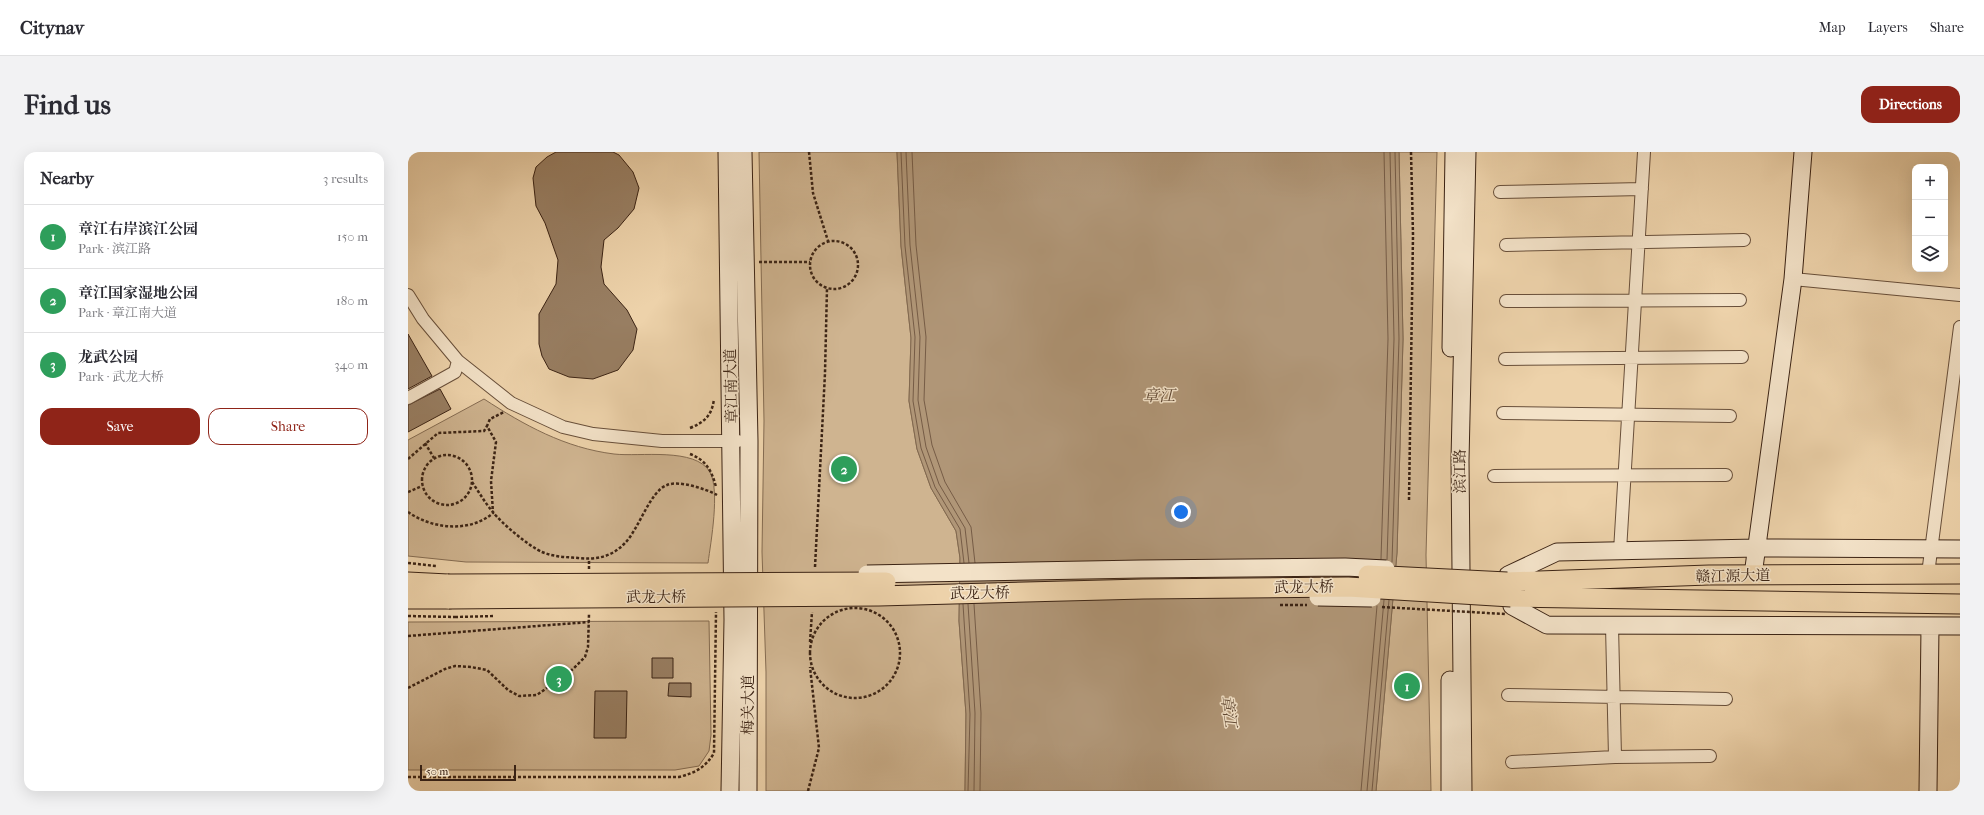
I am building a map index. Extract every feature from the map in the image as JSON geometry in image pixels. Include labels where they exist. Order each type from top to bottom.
[{"type":"main road","name":"武龙大桥","points":[[448,592],[1141,576],[1348,574],[1510,590]]},
{"type":"main road","name":"赣江源大道","points":[[1510,590],[1754,575],[1960,574]]},
{"type":"main road","points":[[408,582],[448,592]]},
{"type":"main road","name":"赣江源大道","points":[[1510,590],[1960,604]]},
{"type":"main road","points":[[408,599],[448,592]]},
{"type":"street","name":"章江南大道","points":[[727,152],[732,441],[741,620]]},
{"type":"street","name":"章江南大道","points":[[741,620],[749,441],[743,152]]},
{"type":"street","name":"滨江路","points":[[1450,791],[1449,452],[1454,152]]},
{"type":"street","name":"滨江路","points":[[1463,791],[1460,460],[1467,152]]},
{"type":"street","points":[[1620,551],[1644,152]]},
{"type":"street","points":[[1754,575],[1793,279],[1803,152]]},
{"type":"street","points":[[1500,192],[1642,190]]},
{"type":"street","points":[[1506,246],[1744,240]]},
{"type":"street","points":[[1793,279],[1960,294]]},
{"type":"street","points":[[409,300],[458,361],[511,403],[563,428],[593,434],[655,441],[749,441]]},
{"type":"street","points":[[1506,301],[1740,300]]},
{"type":"street","points":[[1928,574],[1960,327]]},
{"type":"street","points":[[1505,359],[1742,357]]},
{"type":"street","points":[[408,398],[455,372],[458,361]]},
{"type":"street","points":[[1503,413],[1730,416]]},
{"type":"street","points":[[1494,476],[1726,475]]},
{"type":"street","points":[[408,607],[448,592],[1350,597],[1510,590],[1557,552],[1757,548],[1960,549]]},
{"type":"street","points":[[408,574],[448,592]]},
{"type":"street","points":[[1510,590],[1547,625],[1960,626]]},
{"type":"street","name":"梅关大道","points":[[730,791],[741,620]]},
{"type":"street","name":"梅关大道","points":[[741,620],[748,791]]},
{"type":"street","points":[[1612,626],[1615,757]]},
{"type":"street","points":[[1928,791],[1930,627]]},
{"type":"street","points":[[1508,695],[1726,699]]},
{"type":"street","points":[[1512,762],[1615,757],[1710,756]]},
{"type":"path","points":[[809,152],[813,193],[828,241]]},
{"type":"path","points":[[1409,500],[1413,235],[1411,152]]},
{"type":"path","points":[[828,241],[835,241],[848,246],[856,256],[858,269],[852,281],[841,288],[827,288],[816,281],[812,275],[810,262],[816,249],[828,241]]},
{"type":"path","points":[[755,262],[810,262]]},
{"type":"path","points":[[814,570],[825,373],[827,288]]},
{"type":"path","points":[[684,430],[700,424],[709,416],[713,408],[714,398]]},
{"type":"path","points":[[408,459],[438,433],[484,431],[490,419],[507,410],[501,406]]},
{"type":"path","points":[[408,512],[434,525],[454,526],[471,524],[487,519],[493,513],[491,481],[496,442],[487,426]]},
{"type":"path","points":[[425,443],[434,458]]},
{"type":"path","points":[[686,452],[699,458],[707,465],[713,477],[717,494],[717,502]]},
{"type":"path","points":[[472,482],[467,496],[462,500],[448,505],[434,502],[424,492],[422,486],[423,470],[434,458],[447,455],[460,459],[469,469],[472,482],[493,513],[528,544],[541,552],[554,556],[589,559],[600,558],[612,553],[625,543],[641,521],[652,499],[668,484],[677,483],[707,490],[717,494]]},
{"type":"path","points":[[408,492],[422,486]]},
{"type":"path","points":[[589,559],[589,575]]},
{"type":"path","points":[[408,563],[448,592],[408,616]]},
{"type":"path","points":[[408,688],[445,669],[455,666],[487,670],[508,690],[519,696],[537,695],[572,669],[584,657],[588,647],[589,606]]},
{"type":"path","points":[[810,642],[818,626],[832,614],[840,610],[857,608],[877,613],[892,626],[900,644],[900,654],[896,673],[888,685],[876,694],[857,699],[838,695],[822,685],[814,672],[810,659]]},
{"type":"path","points":[[408,777],[680,777],[703,768],[714,753],[716,610]]},
{"type":"path","points":[[808,791],[819,748],[810,659],[812,610]]},
{"type":"path","points":[[408,636],[589,622]]},
{"type":"shaded area","points":[[759,152],[897,152],[901,246],[911,338],[909,401],[917,449],[931,488],[956,531],[960,558],[959,621],[966,714],[965,791],[766,791],[766,672],[762,552],[764,421]]},
{"type":"shaded area","points":[[1399,152],[1437,152],[1426,555],[1431,791],[1376,791],[1397,552],[1403,339]]},
{"type":"shaded area","points":[[484,399],[514,418],[546,434],[579,447],[625,455],[680,456],[703,464],[710,472],[713,480],[715,503],[708,563],[466,562],[408,556],[408,440]]},
{"type":"shaded area","points":[[709,621],[711,735],[709,751],[699,766],[675,770],[408,770],[408,622]]},
{"type":"water","name":"章江","points":[[897,152],[1399,152],[1403,339],[1397,553],[1376,791],[965,791],[966,714],[959,621],[960,558],[956,531],[931,488],[917,449],[909,401],[911,338],[901,246]]},
{"type":"building","points":[[556,152],[613,152],[619,155],[633,172],[639,188],[634,209],[618,228],[604,240],[601,267],[604,284],[627,310],[637,329],[633,350],[618,370],[593,379],[569,377],[549,369],[542,356],[539,344],[539,314],[556,284],[558,260],[545,223],[536,206],[533,178],[536,167],[547,157]]},
{"type":"building","points":[[408,334],[432,376],[408,389]]},
{"type":"building","points":[[440,389],[451,409],[408,432],[408,405]]},
{"type":"building","points":[[652,658],[673,658],[673,678],[652,678]]},
{"type":"building","points":[[669,683],[691,683],[691,697],[668,696]]},
{"type":"building","points":[[595,691],[627,691],[626,738],[594,738]]},
{"type":"place","name":"章江国家湿地公园","points":[[844,469]]},
{"type":"place","name":"龙武公园","points":[[559,679]]},
{"type":"place","name":"章江右岸滨江公园","points":[[1407,686]]}]
